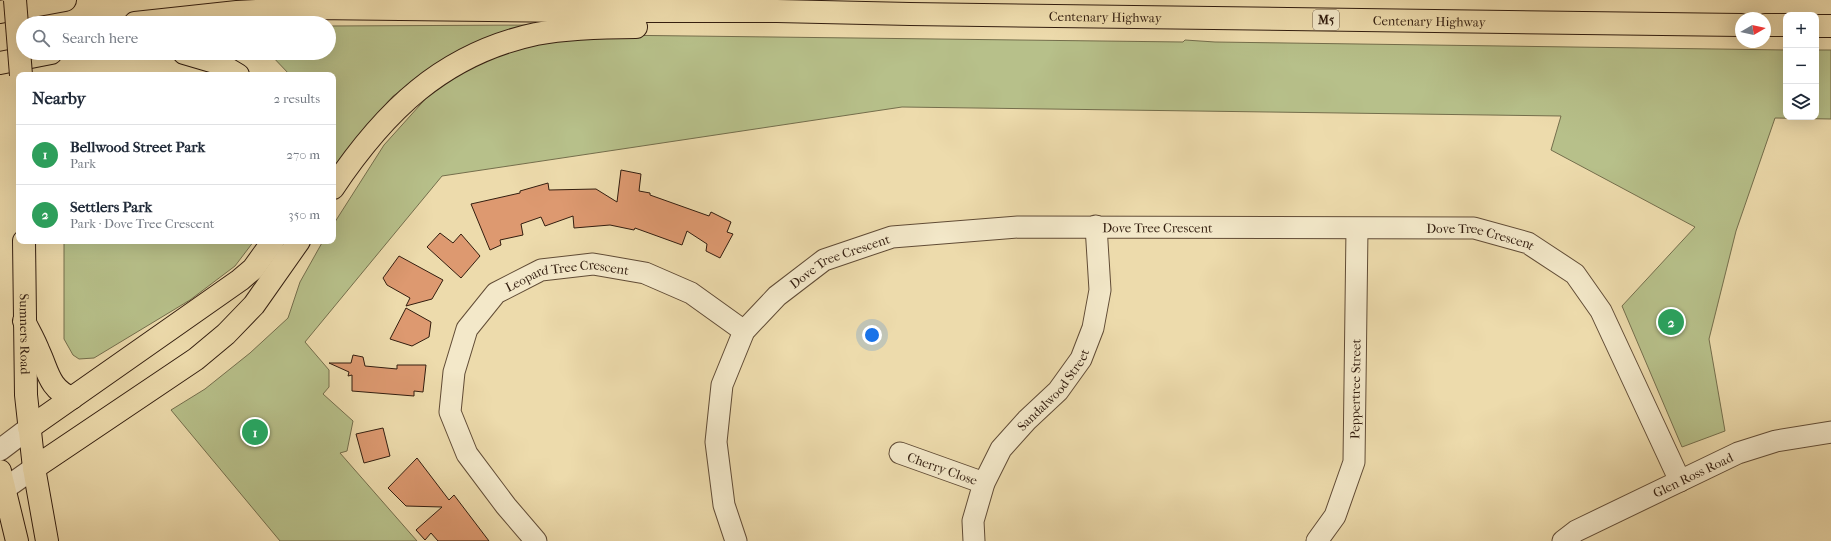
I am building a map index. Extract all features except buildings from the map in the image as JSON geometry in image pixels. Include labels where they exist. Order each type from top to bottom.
[{"type":"main road","points":[[15,0],[16,16]]},
{"type":"main road","points":[[0,12],[65,0]]},
{"type":"main road","name":"Centenary Highway","points":[[200,16],[237,12],[313,8],[578,12],[777,11],[1735,25]]},
{"type":"main road","points":[[336,184],[377,128],[411,95],[446,70],[490,49],[535,34],[583,28],[756,25],[777,11]]},
{"type":"main road","points":[[1771,25],[1783,25]]},
{"type":"main road","points":[[1819,26],[1831,26]]},
{"type":"main road","points":[[0,48],[16,45]]},
{"type":"main road","points":[[0,63],[16,60]]},
{"type":"main road","points":[[20,60],[21,72]]},
{"type":"main road","points":[[210,60],[233,72]]},
{"type":"main road","name":"Sumners Road","points":[[24,244],[24,321],[29,428],[34,468],[47,541]]},
{"type":"main road","points":[[29,428],[240,280],[253,269],[271,244]]},
{"type":"main road","points":[[34,468],[196,359],[214,344],[254,305],[297,244]]},
{"type":"main road","points":[[24,321],[40,352],[48,378],[58,390],[72,398]]},
{"type":"main road","points":[[1,484],[17,541]]},
{"type":"street","name":"Dove Tree Crescent","points":[[736,541],[724,505],[716,442],[722,385],[744,331],[778,296],[824,260],[892,237],[1018,227],[1096,226],[1357,229],[1474,228],[1528,243],[1575,274],[1601,311],[1680,481]]},
{"type":"street","name":"Sandalwood Street","points":[[974,541],[973,520],[984,483],[1001,449],[1027,420],[1058,391],[1081,359],[1093,328],[1100,290],[1096,226]]},
{"type":"street","name":"Peppertree Street","points":[[1317,541],[1335,516],[1354,462],[1357,229]]},
{"type":"street","name":"Leopard Tree Crescent","points":[[536,541],[506,506],[467,454],[450,412],[454,372],[466,329],[496,293],[541,270],[592,264],[645,273],[684,290],[744,331]]},
{"type":"street","points":[[0,450],[29,428]]},
{"type":"street","name":"Glen Ross Road","points":[[1563,541],[1576,531],[1738,453],[1776,441],[1831,432]]},
{"type":"street","name":"Cherry Close","points":[[900,453],[984,483]]},
{"type":"street","points":[[1,484],[34,468]]},
{"type":"green space","points":[[540,25],[463,50],[393,96],[366,127],[336,171],[336,72],[287,72],[276,60],[336,60],[336,26]]},
{"type":"green space","points":[[608,35],[1183,42],[1185,40],[1215,42],[1783,50],[1783,118],[1775,118],[1736,231],[1709,339],[1725,431],[1682,447],[1622,306],[1695,227],[1551,150],[1561,116],[902,107],[442,176],[305,342],[329,370],[329,387],[323,394],[353,421],[347,451],[340,453],[417,541],[280,541],[171,410],[205,389],[250,353],[288,318],[300,282],[321,244],[336,244],[336,220],[384,145],[438,85],[496,54],[550,39]]},
{"type":"green space","points":[[1819,50],[1831,50],[1831,119],[1819,119]]},
{"type":"green space","points":[[64,244],[252,244],[235,266],[190,300],[94,358],[79,359],[73,355],[64,339]]},
{"type":"place","name":"Settlers Park","points":[[1671,322]]},
{"type":"place","name":"Bellwood Street Park","points":[[255,432]]}]
